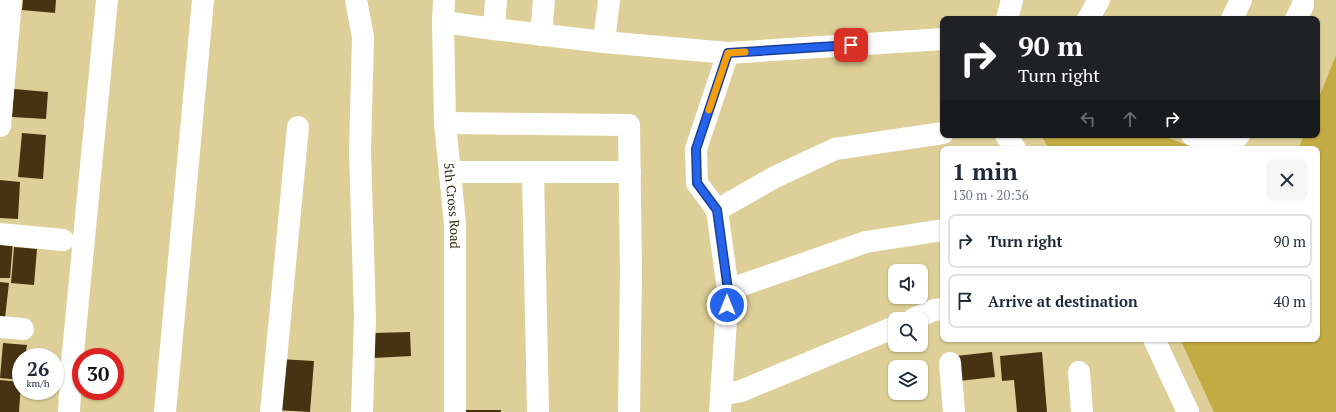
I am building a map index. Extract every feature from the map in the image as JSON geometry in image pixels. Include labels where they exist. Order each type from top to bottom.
[{"type":"street","points":[[0,126],[11,0]]},
{"type":"street","points":[[69,412],[72,365],[107,0]]},
{"type":"street","points":[[165,412],[203,0]]},
{"type":"street","points":[[356,0],[363,37],[360,151],[365,318],[362,412]]},
{"type":"street","name":"5th Cross Road","points":[[444,0],[445,123],[455,224],[455,412]]},
{"type":"street","points":[[494,29],[496,0]]},
{"type":"street","points":[[540,35],[544,0]]},
{"type":"street","points":[[604,42],[609,0]]},
{"type":"street","points":[[1008,16],[1012,0]]},
{"type":"street","points":[[1090,16],[1099,0]]},
{"type":"street","points":[[1233,16],[1241,0]]},
{"type":"street","points":[[1298,16],[1303,5],[1303,0]]},
{"type":"street","points":[[443,22],[604,42],[728,53],[940,39]]},
{"type":"street","points":[[721,403],[728,290],[717,210],[697,183],[696,149],[728,53]]},
{"type":"street","points":[[445,123],[629,125],[631,273],[629,412]]},
{"type":"street","points":[[272,412],[298,127]]},
{"type":"street","points":[[717,210],[775,177],[836,149],[940,133]]},
{"type":"street","points":[[1200,138],[1216,144],[1229,145],[1235,138]]},
{"type":"street","points":[[450,172],[630,172]]},
{"type":"street","points":[[533,172],[538,412]]},
{"type":"street","points":[[728,290],[866,242],[940,230]]},
{"type":"street","points":[[0,234],[62,240]]},
{"type":"street","points":[[928,313],[940,309]]},
{"type":"street","points":[[0,327],[23,329]]},
{"type":"street","points":[[721,403],[741,392],[888,330]]},
{"type":"street","points":[[1155,342],[1188,412]]},
{"type":"street","points":[[950,363],[954,412]]},
{"type":"street","points":[[1079,372],[1082,412]]},
{"type":"shaded area","points":[[1336,55],[1336,412],[1214,412],[1181,342],[1320,342],[1320,146],[1299,146],[1303,138],[1320,138],[1320,95]]},
{"type":"shaded area","points":[[1043,138],[1168,138],[1190,146],[1047,146]]},
{"type":"building","points":[[23,0],[56,0],[55,13],[22,10]]},
{"type":"building","points":[[14,89],[48,92],[46,119],[12,117]]},
{"type":"building","points":[[22,133],[46,135],[43,179],[18,177]]},
{"type":"building","points":[[0,180],[20,182],[18,219],[0,218]]},
{"type":"building","points":[[0,241],[13,242],[10,278],[0,278]]},
{"type":"building","points":[[14,247],[37,249],[34,285],[11,283]]},
{"type":"building","points":[[0,282],[9,283],[5,318],[0,317]]},
{"type":"building","points":[[410,332],[411,356],[374,358],[374,333]]},
{"type":"building","points":[[3,343],[27,345],[26,348],[12,348],[12,379],[0,378]]},
{"type":"building","points":[[992,352],[995,377],[959,381],[956,356]]},
{"type":"building","points":[[1042,352],[1047,412],[1017,412],[1014,380],[1002,381],[1000,356]]},
{"type":"building","points":[[279,359],[314,361],[310,412],[276,410]]},
{"type":"building","points":[[0,380],[12,381],[12,400],[20,400],[19,412],[0,412]]},
{"type":"building","points":[[464,410],[501,410],[501,412],[464,412]]},
{"type":"slow traffic","points":[[709,110],[728,53],[745,52]]},
{"type":"route","points":[[727,305],[728,290],[717,210],[697,183],[696,149],[728,53],[851,45]]}]
